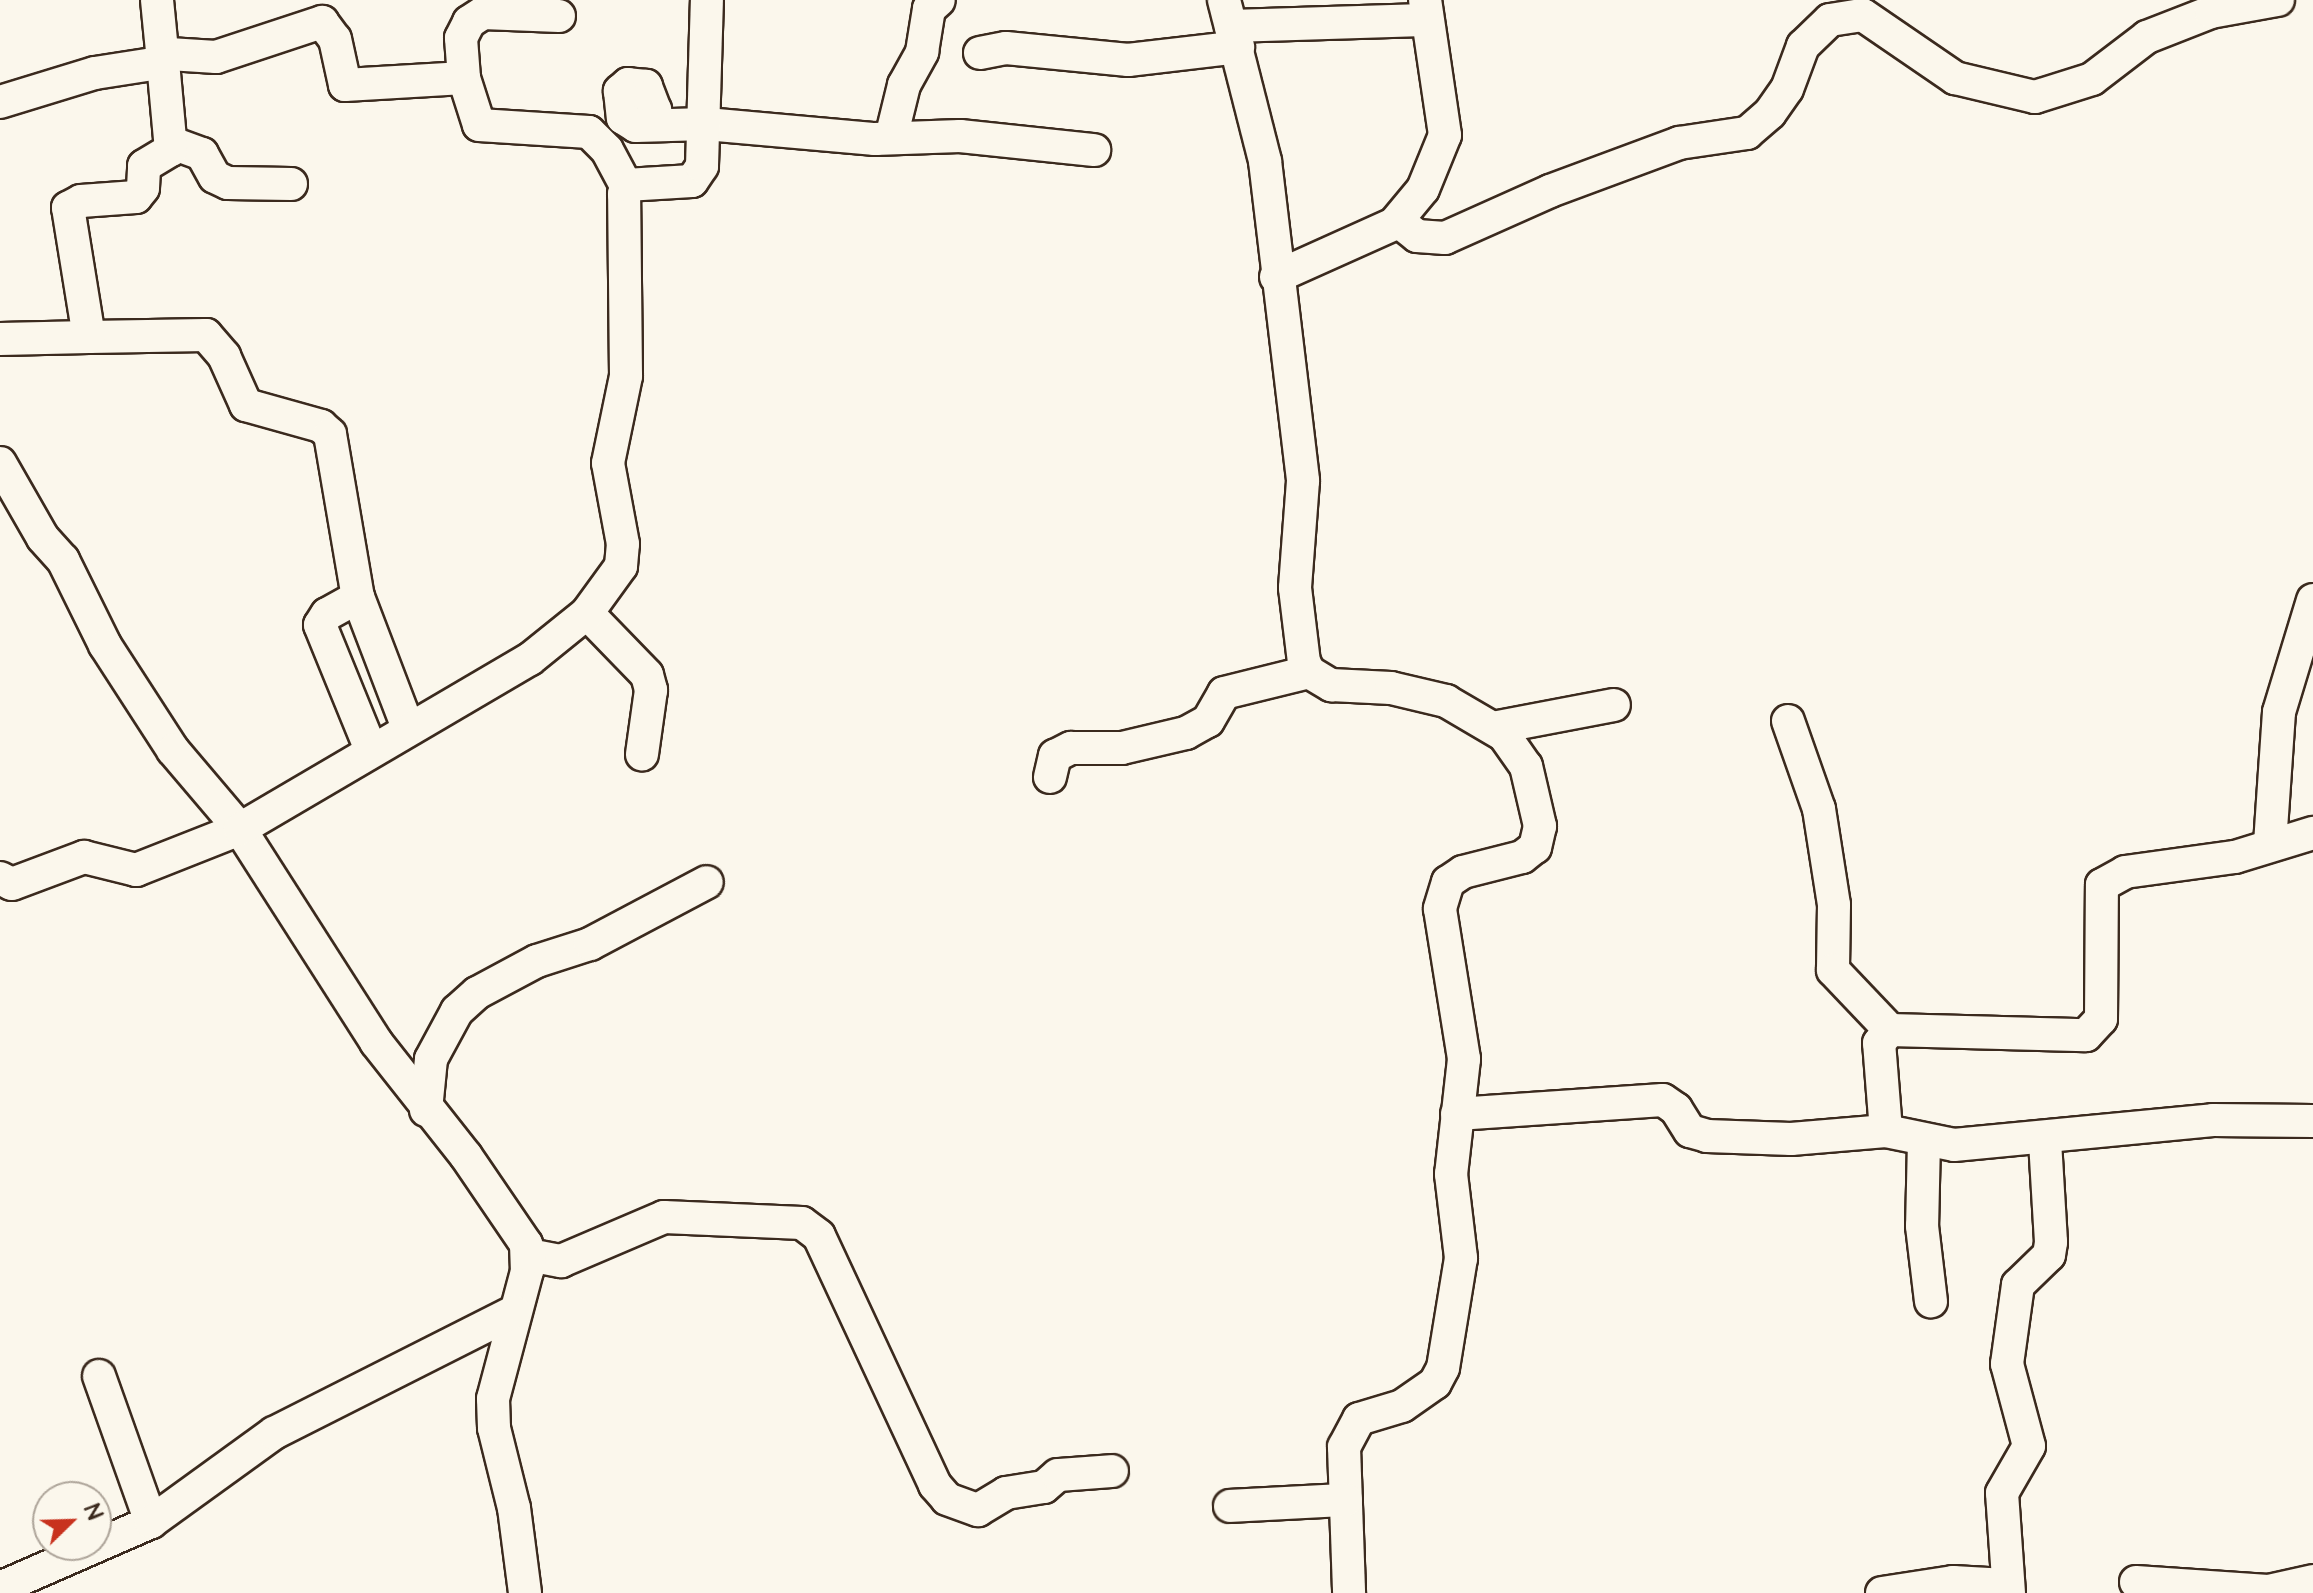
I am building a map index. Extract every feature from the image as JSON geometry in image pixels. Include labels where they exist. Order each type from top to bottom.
[{"type":"street","points":[[89,337],[68,208],[81,201],[136,197],[143,188],[144,166],[171,150],[157,0]]},
{"type":"street","points":[[626,185],[692,181],[702,166],[706,124],[707,0]]},
{"type":"street","points":[[891,138],[904,85],[922,52],[929,9],[939,0]]},
{"type":"street","points":[[1398,221],[1417,236],[1445,238],[1550,191],[1679,143],[1747,133],[1770,113],[1787,89],[1803,46],[1830,20],[1863,15],[1955,78],[2035,97],[2092,79],[2147,37],[2211,12],[2278,0]]},
{"type":"street","points":[[980,53],[1006,48],[1128,60],[1231,24],[1424,10],[1438,59],[1445,135],[1423,189],[1398,221],[1276,277]]},
{"type":"street","points":[[0,878],[12,884],[84,857],[136,870],[240,829],[530,659],[587,613],[621,566],[623,544],[608,463],[626,376],[626,185],[607,150],[589,132],[479,125],[464,78],[461,38],[469,22],[483,13],[559,16]]},
{"type":"street","points":[[0,102],[160,57],[216,57],[261,46],[316,21],[331,31],[342,82],[351,88],[464,78]]},
{"type":"street","points":[[1231,24],[1265,161],[1276,277],[1302,471],[1295,607],[1309,672]]},
{"type":"street","points":[[651,124],[706,124],[891,138],[960,136],[1094,150]]},
{"type":"street","points":[[172,143],[202,154],[215,177],[228,183],[291,184]]},
{"type":"street","points":[[0,339],[206,335],[224,356],[246,405],[321,426],[330,434],[358,597],[408,728]]},
{"type":"street","points":[[0,463],[43,538],[63,560],[131,687],[173,750],[240,829],[376,1042],[426,1110],[466,1156],[529,1255],[561,1261],[664,1217],[802,1223],[819,1236],[935,1485],[947,1499],[978,1510],[1006,1493],[1044,1487],[1058,1475],[1112,1471]]},
{"type":"street","points":[[358,597],[327,614],[320,625],[371,750]]},
{"type":"street","points":[[2270,844],[2279,712],[2313,600]]},
{"type":"street","points":[[587,613],[647,675],[651,690],[642,754]]},
{"type":"street","points":[[1050,777],[1055,756],[1071,748],[1122,748],[1186,733],[1208,721],[1224,693],[1309,672],[1331,685],[1391,688],[1446,701],[1493,728],[1515,747],[1526,766],[1540,826],[1535,847],[1522,857],[1463,872],[1448,882],[1444,896],[1440,932],[1464,1059],[1451,1174],[1461,1258],[1443,1368],[1420,1397],[1359,1419],[1344,1447],[1349,1593]]},
{"type":"street","points":[[1493,728],[1614,705]]},
{"type":"street","points":[[1788,721],[1819,809],[1834,905],[1833,970],[1890,1030],[2086,1035],[2101,1019],[2102,885],[2125,872],[2235,857],[2313,833]]},
{"type":"street","points":[[426,1110],[431,1059],[457,1011],[477,993],[537,961],[590,944],[707,882]]},
{"type":"street","points":[[1886,1131],[1879,1043],[1890,1030]]},
{"type":"street","points":[[1457,1114],[1648,1099],[1670,1103],[1690,1131],[1707,1136],[1791,1139],[1886,1131],[1954,1145],[2045,1140],[2213,1120],[2313,1121]]},
{"type":"street","points":[[1882,1593],[1953,1582],[2008,1589],[2002,1493],[2029,1446],[2007,1376],[2012,1301],[2018,1285],[2049,1255],[2053,1223],[2045,1140]]},
{"type":"street","points":[[1924,1141],[1922,1226],[1931,1301]]},
{"type":"street","points":[[525,1593],[514,1508],[494,1428],[493,1399],[529,1255]]},
{"type":"street","points":[[0,1588],[151,1522],[274,1433],[514,1312]]},
{"type":"street","points":[[99,1376],[151,1522]]},
{"type":"street","points":[[1230,1506],[1346,1500]]},
{"type":"street","points":[[2136,1582],[2268,1591],[2313,1581]]}]
